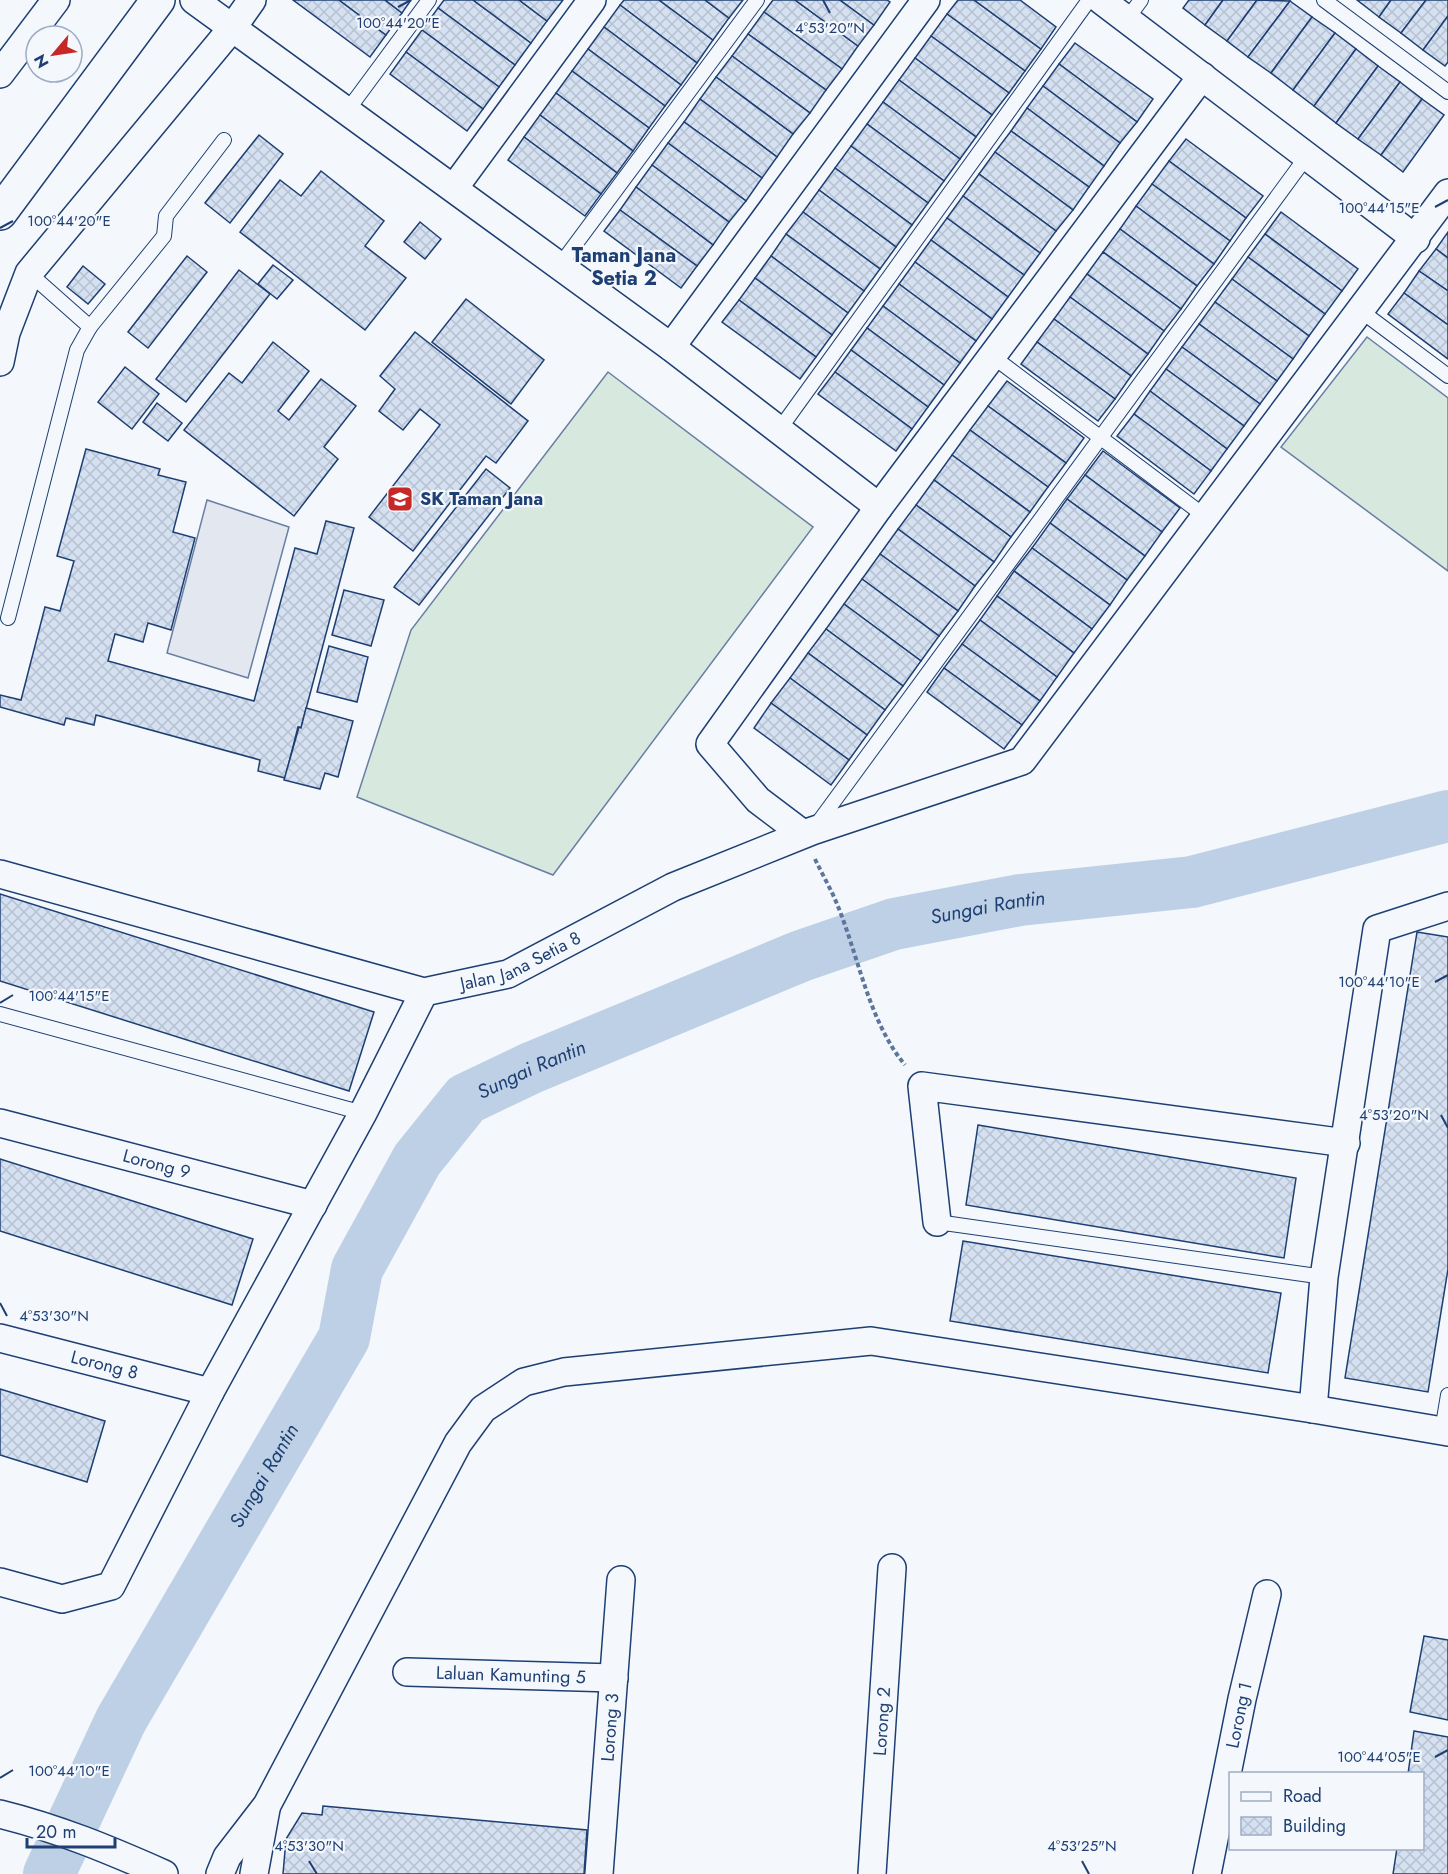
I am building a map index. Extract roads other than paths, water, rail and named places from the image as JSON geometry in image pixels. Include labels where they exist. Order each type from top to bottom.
[{"type":"street","points":[[0,74],[56,0]]},
{"type":"street","points":[[0,213],[158,0]]},
{"type":"street","points":[[194,0],[671,347],[879,507]]},
{"type":"street","points":[[0,362],[6,333],[29,273],[233,27],[252,0]]},
{"type":"street","points":[[454,188],[592,0]]},
{"type":"street","points":[[671,347],[926,0]]},
{"type":"street","points":[[1101,0],[1134,10],[1202,76],[1416,239]]},
{"type":"street","points":[[807,832],[758,800],[710,744],[879,507],[1202,76]]},
{"type":"street","points":[[1206,517],[1416,239],[1448,193]]},
{"type":"street","name":"Jalan Jana Setia 8","points":[[0,874],[424,992],[508,974],[673,887],[807,832],[1022,761],[1206,517]]},
{"type":"street","points":[[1313,1409],[1324,1277],[1377,929],[1448,906]]},
{"type":"street","points":[[0,1582],[62,1599],[111,1586],[210,1392],[363,1113],[424,992]]},
{"type":"street","points":[[937,1222],[921,1086],[1346,1143]]},
{"type":"street","name":"Lorong 9","points":[[0,1123],[313,1205]]},
{"type":"street","name":"Lorong 8","points":[[0,1338],[210,1392]]},
{"type":"street","points":[[220,1874],[227,1857],[267,1805],[458,1443],[483,1409],[524,1382],[564,1372],[871,1341],[1313,1409],[1445,1432]]},
{"type":"street","name":"Lorong 2","points":[[872,1874],[892,1568]]},
{"type":"street","name":"Lorong 3","points":[[599,1874],[621,1580]]},
{"type":"street","name":"Lorong 1","points":[[1207,1874],[1242,1699],[1267,1594]]},
{"type":"street","name":"Laluan Kamunting 5","points":[[407,1672],[614,1678]]},
{"type":"street","points":[[254,1874],[267,1805]]},
{"type":"street","points":[[0,1814],[100,1845],[164,1874]]},
{"type":"lane","points":[[347,111],[429,0]]},
{"type":"lane","points":[[560,265],[757,0]]},
{"type":"lane","points":[[779,430],[1089,0]]},
{"type":"lane","points":[[1324,0],[1448,92]]},
{"type":"lane","points":[[8,618],[77,351],[90,327],[164,236],[166,216],[224,140]]},
{"type":"lane","points":[[807,832],[1307,156]]},
{"type":"lane","points":[[29,273],[90,327]]},
{"type":"lane","points":[[1361,311],[1448,376]]},
{"type":"lane","points":[[992,356],[1206,517]]},
{"type":"lane","points":[[0,1014],[363,1113]]},
{"type":"lane","points":[[937,1222],[1324,1277]]},
{"type":"lane","points":[[1445,1432],[1448,1395]]},
{"type":"waterway","name":"Sungai Rantin","points":[[49,1874],[121,1720],[344,1338],[357,1269],[417,1160],[466,1099],[531,1068],[801,956],[894,924],[1020,900],[1192,882],[1448,816]]},
{"type":"place","name":"SK Taman Jana","points":[[400,499]]},
{"type":"district","name":"Taman Jana Setia 2","points":[[624,266]]}]
